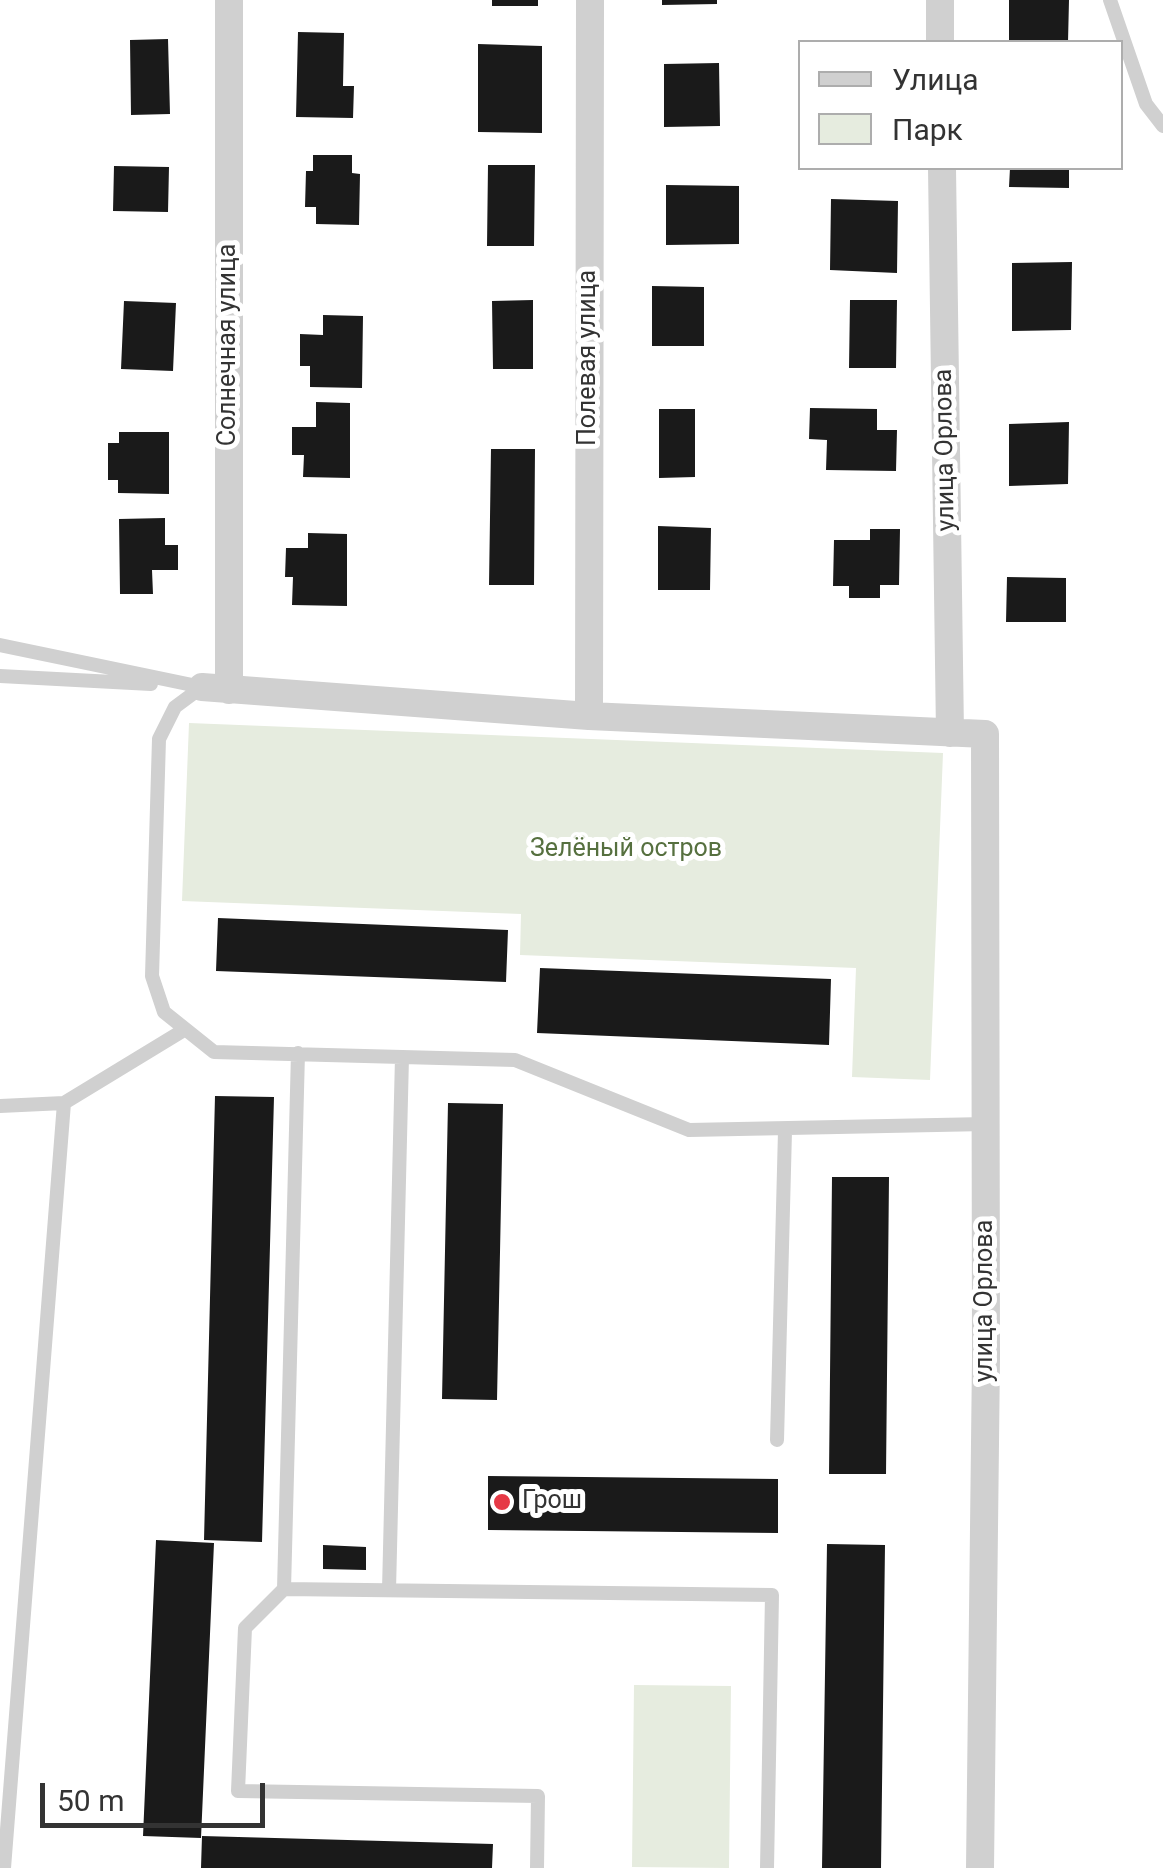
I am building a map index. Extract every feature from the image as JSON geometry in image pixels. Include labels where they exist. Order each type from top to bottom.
[{"type":"street","name":"Солнечная улица","points":[[215,688],[229,0]]},
{"type":"street","name":"Полевая улица","points":[[589,716],[590,0]]},
{"type":"street","points":[[940,0],[940,40]]},
{"type":"street","name":"улица Орлова","points":[[942,170],[950,733],[985,734],[980,1868]]},
{"type":"street","points":[[215,688],[589,716],[950,733]]},
{"type":"lane","points":[[1110,0],[1146,104],[1163,126]]},
{"type":"lane","points":[[0,646],[215,688]]},
{"type":"lane","points":[[0,676],[215,688]]},
{"type":"lane","points":[[215,688],[175,707],[159,739],[154,781],[152,976],[164,1012],[214,1052],[515,1060],[689,1130],[986,1124]]},
{"type":"lane","points":[[0,1106],[64,1103],[184,1030]]},
{"type":"lane","points":[[298,1054],[284,1589],[245,1628],[238,1791],[538,1796],[537,1868]]},
{"type":"lane","points":[[390,1590],[402,1057]]},
{"type":"lane","points":[[4,1868],[64,1103]]},
{"type":"lane","points":[[777,1440],[784,1131]]},
{"type":"lane","points":[[284,1589],[772,1596],[768,1868]]},
{"type":"green space","name":"Зелёный остров","points":[[189,723],[943,753],[930,1080],[852,1077],[856,968],[520,955],[521,914],[182,901]]},
{"type":"green space","points":[[634,1685],[731,1686],[729,1868],[632,1867]]},
{"type":"building","points":[[492,0],[538,0],[538,6],[492,6]]},
{"type":"building","points":[[662,0],[717,0],[717,4],[662,5]]},
{"type":"building","points":[[1009,0],[1069,0],[1068,40],[1009,40]]},
{"type":"building","points":[[298,32],[344,33],[343,86],[354,86],[353,118],[296,117]]},
{"type":"building","points":[[168,39],[170,114],[131,115],[130,40]]},
{"type":"building","points":[[478,44],[542,46],[542,133],[478,132]]},
{"type":"building","points":[[719,63],[720,126],[664,127],[664,64]]},
{"type":"building","points":[[313,155],[352,155],[352,173],[360,174],[359,225],[316,224],[316,207],[305,207],[306,171],[313,171]]},
{"type":"building","points":[[488,165],[535,165],[534,246],[487,246]]},
{"type":"building","points":[[114,166],[169,167],[168,212],[113,211]]},
{"type":"building","points":[[1010,170],[1069,170],[1069,188],[1009,187]]},
{"type":"building","points":[[666,185],[739,186],[739,244],[666,245]]},
{"type":"building","points":[[831,199],[898,201],[897,273],[830,270]]},
{"type":"building","points":[[1072,262],[1071,330],[1012,331],[1012,263]]},
{"type":"building","points":[[652,286],[704,287],[704,346],[652,346]]},
{"type":"building","points":[[533,300],[533,369],[493,369],[492,301]]},
{"type":"building","points":[[850,300],[897,300],[896,368],[849,368]]},
{"type":"building","points":[[124,301],[176,303],[173,371],[121,369]]},
{"type":"building","points":[[323,315],[363,316],[362,388],[310,387],[310,366],[300,366],[300,334],[323,335]]},
{"type":"building","points":[[316,402],[350,403],[350,478],[303,477],[304,455],[292,455],[292,427],[316,427]]},
{"type":"building","points":[[810,408],[877,409],[877,430],[897,430],[896,471],[826,470],[827,440],[809,439]]},
{"type":"building","points":[[659,409],[695,409],[695,477],[659,478]]},
{"type":"building","points":[[1069,422],[1068,484],[1009,486],[1009,424]]},
{"type":"building","points":[[119,432],[169,432],[169,494],[118,493],[118,480],[108,480],[108,443],[119,443]]},
{"type":"building","points":[[491,449],[535,449],[534,585],[489,585]]},
{"type":"building","points":[[165,518],[165,545],[178,545],[178,570],[152,570],[153,594],[120,594],[119,519]]},
{"type":"building","points":[[658,526],[711,528],[710,590],[658,590]]},
{"type":"building","points":[[870,529],[900,529],[899,585],[880,585],[880,598],[849,598],[849,586],[833,586],[834,540],[870,540]]},
{"type":"building","points":[[308,533],[347,534],[347,606],[292,605],[293,577],[285,577],[286,548],[308,548]]},
{"type":"building","points":[[1007,577],[1066,578],[1066,622],[1006,622]]},
{"type":"building","points":[[218,918],[508,930],[506,982],[216,971]]},
{"type":"building","points":[[540,968],[831,979],[829,1045],[537,1033]]},
{"type":"building","points":[[215,1096],[274,1097],[262,1542],[204,1540]]},
{"type":"building","points":[[448,1103],[503,1104],[497,1400],[442,1399]]},
{"type":"building","points":[[832,1177],[889,1177],[886,1474],[829,1474]]},
{"type":"building","points":[[488,1476],[778,1479],[778,1533],[488,1530]]},
{"type":"building","points":[[156,1540],[214,1543],[201,1838],[143,1836]]},
{"type":"building","points":[[827,1544],[885,1545],[881,1868],[822,1868]]},
{"type":"building","points":[[323,1545],[366,1547],[366,1570],[323,1569]]},
{"type":"building","points":[[202,1836],[493,1844],[492,1868],[201,1868]]},
{"type":"place","name":"Грош","points":[[502,1502]]}]
